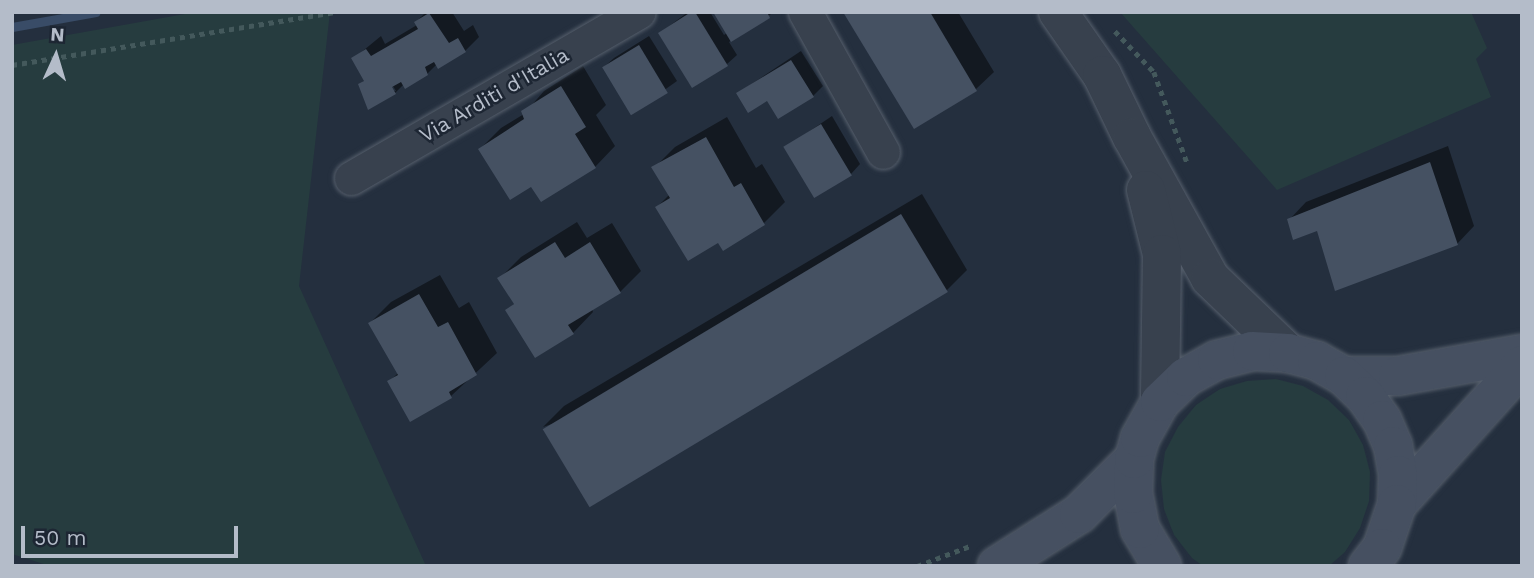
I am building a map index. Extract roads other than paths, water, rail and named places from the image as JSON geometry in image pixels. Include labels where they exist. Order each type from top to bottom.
[{"type":"main road","points":[[1162,566],[1140,529],[1133,495],[1134,459],[1148,420],[1160,402],[1185,377],[1217,360],[1252,351],[1288,353],[1317,361],[1344,376],[1366,396],[1382,420],[1394,446],[1398,475],[1397,504],[1377,560]]},
{"type":"main road","points":[[1344,376],[1398,376],[1522,354]]},
{"type":"main road","points":[[1397,504],[1522,365]]},
{"type":"main road","points":[[985,555],[1079,514],[1134,459]]},
{"type":"street","name":"Via Arditi d'Italia","points":[[351,178],[638,12]]},
{"type":"street","points":[[805,12],[883,152]]},
{"type":"street","points":[[1058,12],[1102,75],[1132,137],[1210,278],[1288,353]]},
{"type":"street","points":[[1132,137],[1162,254],[1160,402]]},
{"type":"waterway","points":[[12,27],[96,12]]}]
